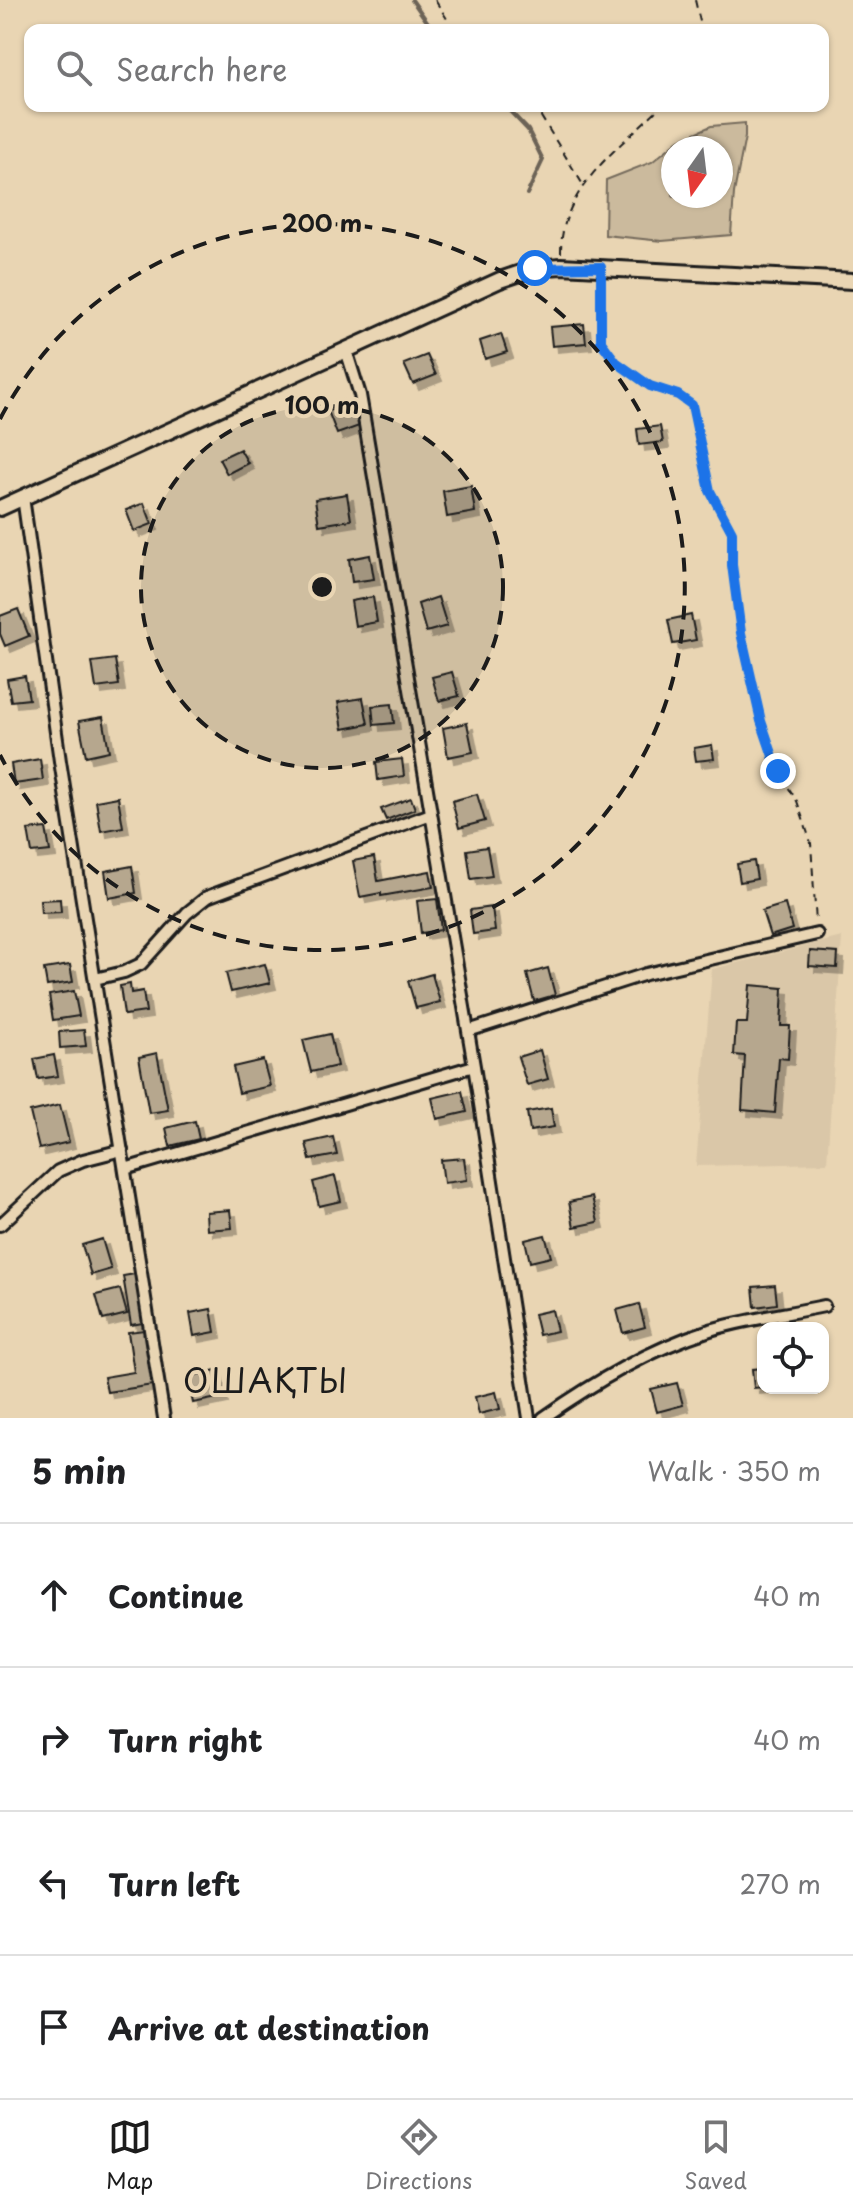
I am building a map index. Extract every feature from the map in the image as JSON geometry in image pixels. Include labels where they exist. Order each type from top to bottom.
[{"type":"main road","points":[[0,508],[500,280],[535,268],[601,267],[853,281]]},
{"type":"street","points":[[346,350],[360,395],[474,1066],[529,1418]]},
{"type":"street","points":[[23,497],[60,761],[164,1418]]},
{"type":"street","points":[[95,979],[141,964],[187,913],[207,897],[431,814]]},
{"type":"street","points":[[468,1031],[646,974],[817,934]]},
{"type":"street","points":[[125,1169],[474,1066]]},
{"type":"street","points":[[0,1225],[58,1171],[83,1160],[122,1150]]},
{"type":"street","points":[[543,1418],[587,1387],[655,1351],[712,1329],[824,1306]]},
{"type":"path","points":[[435,0],[450,24]]},
{"type":"path","points":[[695,0],[701,24]]},
{"type":"path","points":[[537,112],[582,184]]},
{"type":"path","points":[[561,266],[561,238],[567,213],[582,184],[655,112]]},
{"type":"path","points":[[601,267],[601,342],[616,362],[650,386],[678,395],[692,405],[710,491],[732,532],[732,565],[741,633],[761,721],[778,771],[797,801],[811,843],[817,934]]},
{"type":"shaded area","points":[[745,123],[733,207],[733,136],[688,136],[711,126]]},
{"type":"shaded area","points":[[661,155],[661,208],[733,208],[731,235],[662,241],[605,235],[606,180],[652,162]]},
{"type":"shaded area","points":[[842,937],[827,1163],[696,1166],[712,969]]},
{"type":"building","points":[[584,324],[586,343],[552,346],[550,327]]},
{"type":"building","points":[[501,334],[507,352],[485,359],[480,341]]},
{"type":"building","points":[[427,355],[436,375],[413,384],[404,364]]},
{"type":"building","points":[[354,402],[362,425],[337,434],[328,411]]},
{"type":"building","points":[[660,426],[663,442],[639,445],[637,429]]},
{"type":"building","points":[[240,449],[248,463],[227,474],[219,459]]},
{"type":"building","points":[[471,486],[475,512],[447,517],[443,491]]},
{"type":"building","points":[[347,494],[351,520],[319,525],[315,499]]},
{"type":"building","points":[[144,503],[152,524],[134,531],[126,510]]},
{"type":"building","points":[[370,555],[374,579],[352,582],[349,559]]},
{"type":"building","points":[[373,597],[377,622],[355,626],[351,601]]},
{"type":"building","points":[[438,597],[447,626],[426,632],[418,604]]},
{"type":"building","points":[[18,609],[29,636],[5,646],[0,634],[0,616]]},
{"type":"building","points":[[691,615],[696,640],[673,644],[668,620]]},
{"type":"building","points":[[115,659],[119,685],[96,688],[92,662]]},
{"type":"building","points":[[452,672],[459,696],[439,701],[432,677]]},
{"type":"building","points":[[25,676],[29,699],[11,701],[7,679]]},
{"type":"building","points":[[363,698],[368,724],[343,729],[338,702]]},
{"type":"building","points":[[392,704],[394,723],[374,725],[372,706]]},
{"type":"building","points":[[103,717],[109,751],[86,756],[79,721]]},
{"type":"building","points":[[467,723],[473,752],[448,757],[443,728]]},
{"type":"building","points":[[712,745],[714,759],[696,761],[694,748]]},
{"type":"building","points":[[40,759],[43,780],[14,784],[11,764]]},
{"type":"building","points":[[402,759],[404,776],[378,780],[376,762]]},
{"type":"building","points":[[477,794],[485,821],[459,828],[452,801]]},
{"type":"building","points":[[118,797],[123,827],[101,831],[96,801]]},
{"type":"building","points":[[411,798],[415,809],[386,820],[381,809]]},
{"type":"building","points":[[46,828],[50,851],[32,853],[28,830]]},
{"type":"building","points":[[487,847],[492,876],[471,879],[467,850]]},
{"type":"building","points":[[374,857],[378,881],[430,871],[433,887],[360,897],[353,861]]},
{"type":"building","points":[[754,861],[757,879],[740,882],[737,864]]},
{"type":"building","points":[[132,866],[136,893],[109,898],[105,871]]},
{"type":"building","points":[[60,899],[61,912],[41,913],[40,900]]},
{"type":"building","points":[[437,899],[441,930],[421,933],[417,901]]},
{"type":"building","points":[[785,904],[792,929],[770,936],[762,911]]},
{"type":"building","points":[[492,907],[495,931],[473,934],[470,910]]},
{"type":"building","points":[[810,951],[838,953],[837,968],[809,966]]},
{"type":"building","points":[[265,964],[270,983],[231,992],[226,973]]},
{"type":"building","points":[[70,965],[73,982],[47,986],[44,969]]},
{"type":"building","points":[[548,968],[555,995],[534,1001],[527,974]]},
{"type":"building","points":[[432,974],[440,1002],[416,1008],[408,981]]},
{"type":"building","points":[[130,984],[131,993],[143,991],[146,1012],[124,1015],[120,986]]},
{"type":"building","points":[[750,985],[783,988],[781,1026],[790,1026],[788,1059],[779,1058],[775,1113],[742,1110],[745,1056],[734,1055],[736,1023],[747,1023]]},
{"type":"building","points":[[74,991],[79,1016],[53,1020],[49,995]]},
{"type":"building","points":[[84,1030],[86,1046],[60,1048],[59,1032]]},
{"type":"building","points":[[330,1034],[337,1066],[311,1072],[303,1040]]},
{"type":"building","points":[[540,1050],[548,1079],[527,1085],[518,1057]]},
{"type":"building","points":[[157,1053],[168,1110],[149,1113],[139,1057]]},
{"type":"building","points":[[54,1055],[58,1076],[38,1079],[34,1059]]},
{"type":"building","points":[[263,1060],[270,1086],[239,1093],[233,1067]]},
{"type":"building","points":[[462,1091],[467,1112],[437,1119],[432,1098]]},
{"type":"building","points":[[60,1105],[69,1142],[39,1149],[30,1112]]},
{"type":"building","points":[[551,1108],[554,1127],[530,1131],[527,1112]]},
{"type":"building","points":[[195,1121],[199,1139],[170,1146],[166,1128]]},
{"type":"building","points":[[333,1137],[337,1155],[310,1160],[306,1143]]},
{"type":"building","points":[[464,1158],[467,1180],[444,1183],[441,1160]]},
{"type":"building","points":[[335,1176],[341,1201],[319,1206],[313,1182]]},
{"type":"building","points":[[592,1197],[598,1222],[574,1227],[569,1202]]},
{"type":"building","points":[[230,1210],[232,1228],[207,1230],[206,1212]]},
{"type":"building","points":[[545,1235],[551,1257],[530,1262],[525,1240]]},
{"type":"building","points":[[102,1239],[111,1269],[91,1275],[82,1245]]},
{"type":"building","points":[[135,1274],[143,1323],[131,1325],[123,1276]]},
{"type":"building","points":[[775,1285],[777,1304],[755,1307],[753,1287]]},
{"type":"building","points":[[120,1289],[127,1314],[103,1320],[96,1295]]},
{"type":"building","points":[[639,1304],[645,1327],[623,1333],[617,1310]]},
{"type":"building","points":[[211,1309],[215,1332],[194,1336],[190,1313]]},
{"type":"building","points":[[552,1310],[557,1331],[539,1335],[534,1314]]},
{"type":"building","points":[[144,1330],[153,1385],[107,1392],[104,1377],[134,1372],[128,1332]]},
{"type":"building","points":[[752,1369],[757,1369],[757,1388],[754,1388]]},
{"type":"building","points":[[216,1370],[222,1397],[193,1403],[187,1377]]},
{"type":"building","points":[[677,1383],[683,1405],[657,1412],[651,1389]]},
{"type":"building","points":[[496,1392],[500,1409],[479,1414],[475,1397]]},
{"type":"waterway","points":[[412,0],[429,24]]},
{"type":"waterway","points":[[511,112],[528,130],[543,160],[527,194]]},
{"type":"district","name":"ОШАҚТЫ","points":[[266,1380]]},
{"type":"route","points":[[535,268],[601,267],[601,342],[616,362],[650,386],[678,395],[692,405],[710,491],[732,532],[732,565],[741,633],[761,721],[778,771]]}]
